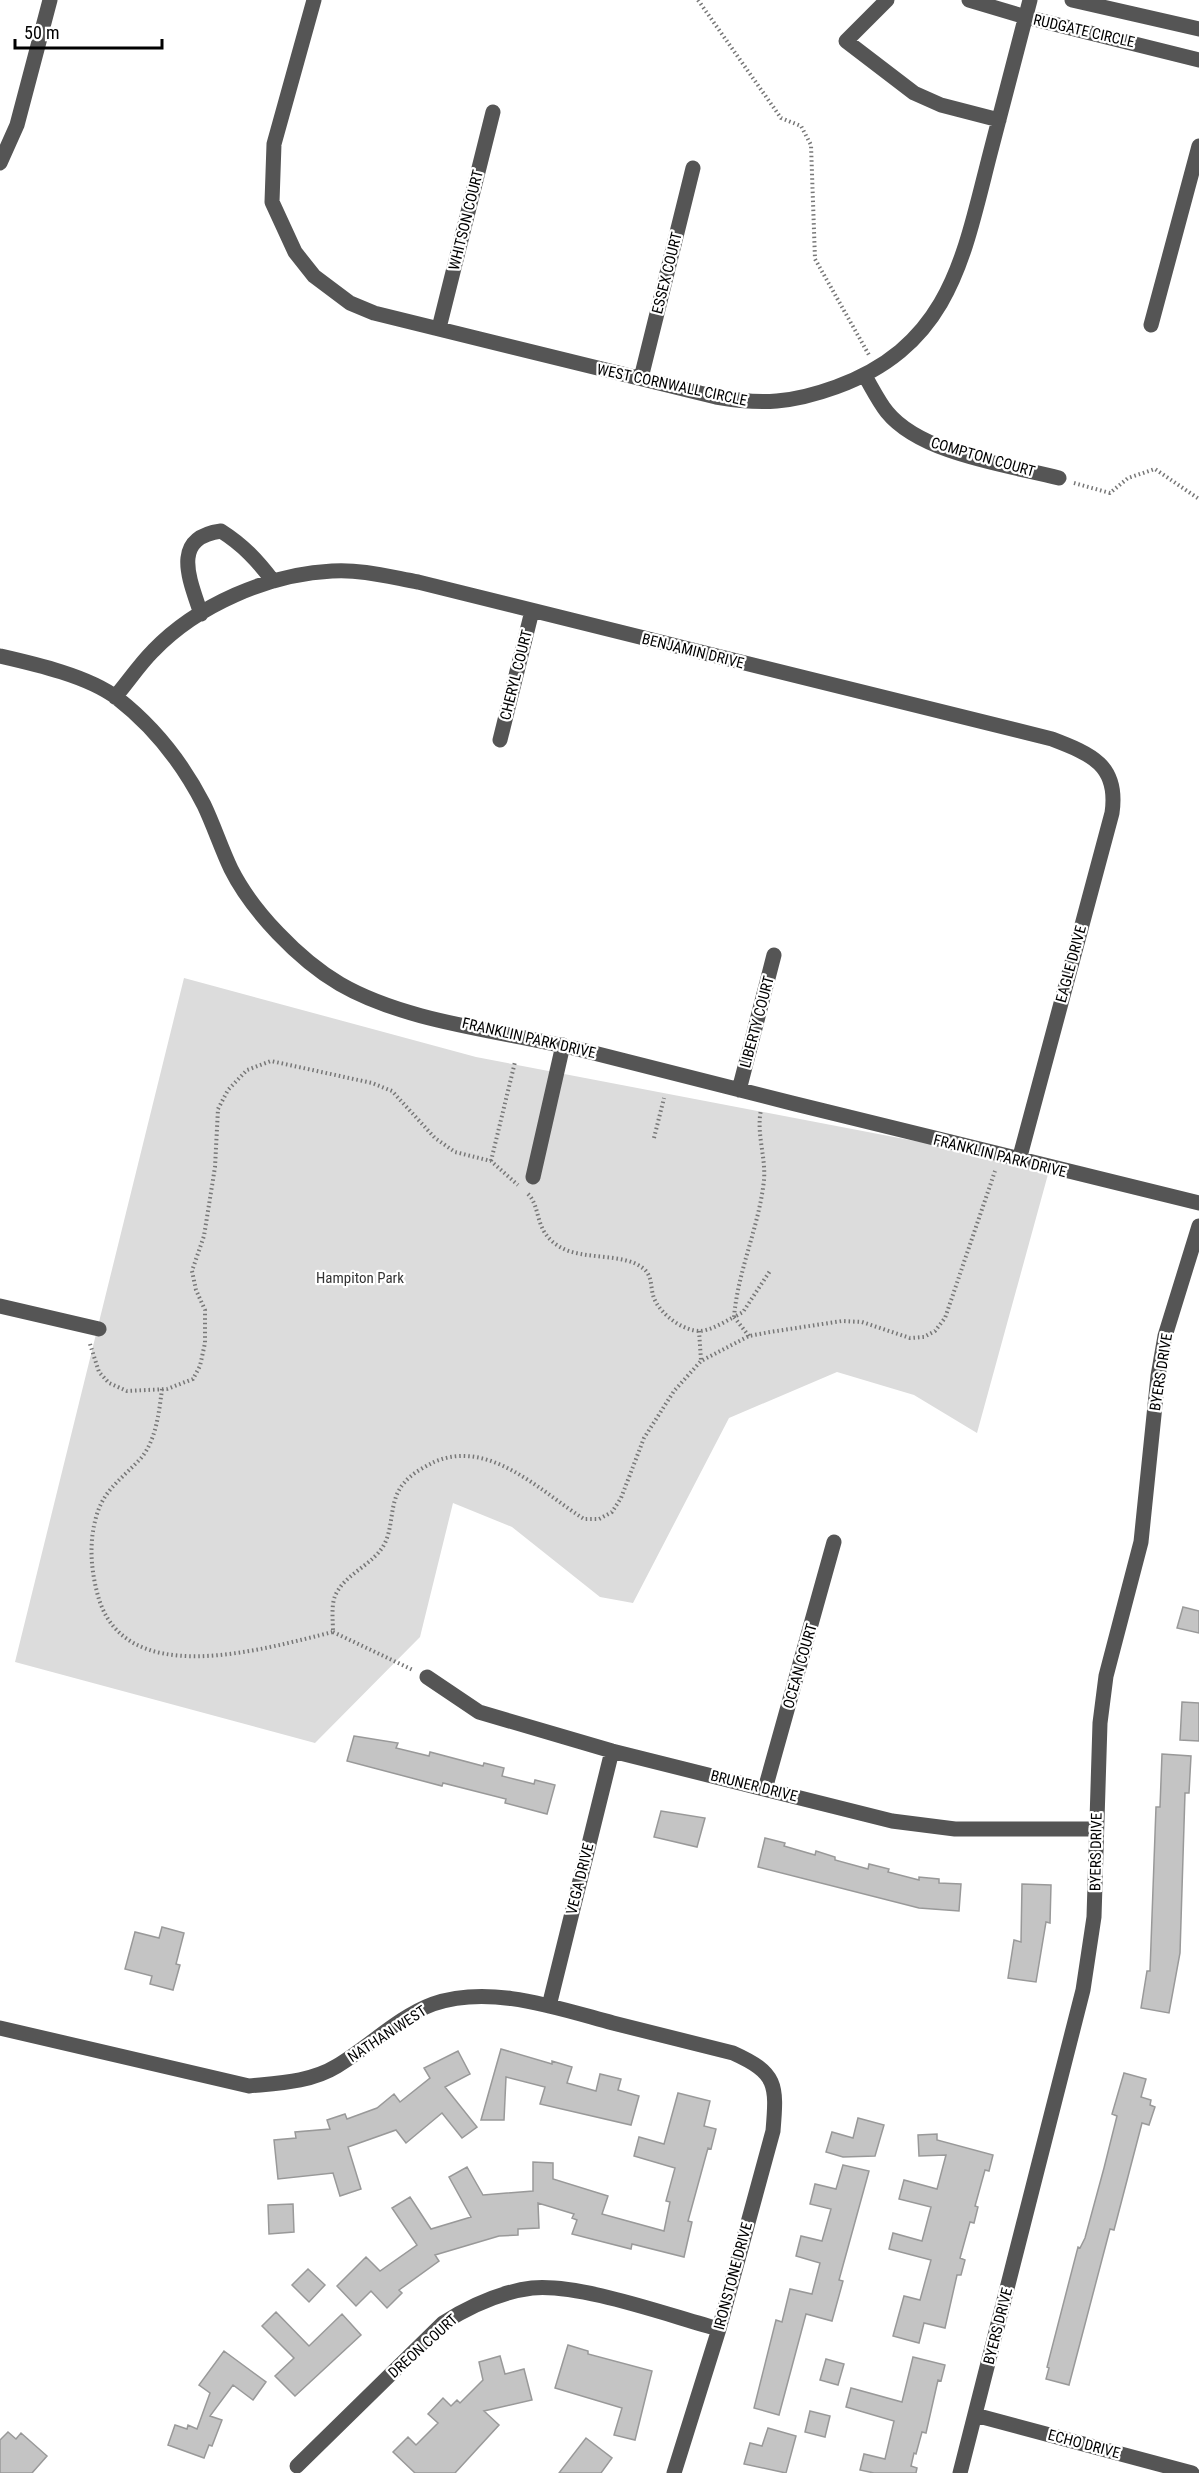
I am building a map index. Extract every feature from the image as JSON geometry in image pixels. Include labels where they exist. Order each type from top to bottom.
[{"type":"street","points":[[0,163],[17,125],[50,0]]},
{"type":"street","name":"WEST CORNWALL CIRCLE","points":[[314,0],[280,121],[272,169],[272,202],[295,252],[314,276],[350,303],[374,313],[716,397],[772,403],[816,394],[871,373],[898,355],[916,337],[945,299],[967,244],[1030,0]]},
{"type":"street","points":[[887,0],[846,41],[914,93],[941,105],[999,120]]},
{"type":"street","name":"RUDGATE CIRCLE","points":[[969,0],[1026,17],[1199,60]]},
{"type":"street","name":"RUDGATE CIRCLE","points":[[1072,0],[1199,29]]},
{"type":"street","name":"WHITSON COURT","points":[[439,328],[493,112]]},
{"type":"street","points":[[1151,325],[1199,146]]},
{"type":"street","name":"ESSEX COURT","points":[[641,378],[693,168]]},
{"type":"street","name":"COMPTON COURT","points":[[871,373],[887,412],[923,440],[943,448],[1059,478]]},
{"type":"street","points":[[201,615],[189,576],[188,556],[191,543],[204,533],[222,531],[237,541],[253,554],[273,581]]},
{"type":"street","name":"BENJAMIN DRIVE","points":[[115,697],[153,651],[184,625],[228,599],[273,581],[332,571],[363,572],[418,582],[1052,739],[1084,751],[1106,768]]},
{"type":"street","name":"CHERYL COURT","points":[[500,740],[532,611]]},
{"type":"street","name":"FRANKLIN PARK DRIVE","points":[[0,656],[53,670],[115,697],[169,749],[186,772],[245,892],[280,934],[322,973],[344,986],[397,1009],[563,1045],[764,1098],[1199,1203]]},
{"type":"street","name":"EAGLE DRIVE","points":[[1019,1160],[1112,813],[1114,799],[1106,768]]},
{"type":"street","name":"LIBERTY COURT","points":[[739,1090],[774,955]]},
{"type":"street","points":[[533,1177],[563,1045]]},
{"type":"street","name":"BYERS DRIVE","points":[[960,2473],[1083,1990],[1094,1917],[1100,1723],[1106,1676],[1141,1542],[1158,1376],[1165,1336],[1199,1226]]},
{"type":"street","points":[[0,1305],[93,1327]]},
{"type":"street","name":"OCEAN COURT","points":[[765,1789],[834,1542]]},
{"type":"street","name":"BRUNER DRIVE","points":[[427,1677],[479,1712],[612,1751],[892,1821],[954,1829],[1095,1829]]},
{"type":"street","name":"VEGA DRIVE","points":[[549,2006],[612,1751]]},
{"type":"street","name":"NATHAN WEST","points":[[0,2028],[249,2086],[286,2083],[313,2077],[336,2067],[415,2013],[456,1998],[490,1997],[549,2006],[733,2053],[755,2063],[770,2076]]},
{"type":"street","name":"IRONSTONE DRIVE","points":[[674,2473],[719,2329],[773,2131],[775,2098],[770,2076]]},
{"type":"street","name":"DREON COURT","points":[[297,2466],[443,2324],[461,2312],[512,2291],[535,2288],[558,2289],[600,2296],[719,2329]]},
{"type":"street","name":"ECHO DRIVE","points":[[975,2415],[1192,2473]]},
{"type":"path","points":[[698,0],[781,118],[801,126],[811,145],[815,259],[871,373]]},
{"type":"path","points":[[1059,478],[1110,493],[1128,478],[1155,469],[1199,499]]},
{"type":"path","points":[[93,1327],[93,1358],[109,1383],[128,1391],[162,1389],[193,1379],[200,1366],[205,1343],[205,1310],[196,1290],[192,1271],[204,1236],[215,1167],[218,1110],[228,1090],[248,1070],[271,1061],[372,1083],[392,1091],[435,1138],[455,1152],[491,1161],[531,1197],[544,1233],[560,1247],[581,1254],[626,1260],[644,1268],[650,1279],[653,1298],[663,1314],[699,1331],[718,1326],[743,1312],[770,1271]]},
{"type":"path","points":[[491,1161],[515,1062]]},
{"type":"path","points":[[654,1138],[664,1098]]},
{"type":"path","points":[[749,1336],[734,1317],[736,1296],[764,1178],[759,1121],[764,1098]]},
{"type":"path","points":[[333,1632],[335,1597],[347,1579],[377,1554],[385,1542],[394,1502],[404,1483],[424,1467],[450,1455],[477,1456],[504,1466],[584,1519],[599,1520],[612,1512],[621,1498],[644,1438],[674,1391],[701,1361],[749,1336],[842,1322],[862,1322],[910,1338],[924,1337],[935,1331],[945,1318],[1000,1156]]},
{"type":"path","points":[[699,1331],[701,1361]]},
{"type":"path","points":[[162,1389],[152,1438],[142,1457],[108,1491],[93,1528],[93,1577],[99,1601],[111,1624],[128,1641],[155,1653],[182,1656],[224,1653],[333,1632],[427,1677]]},
{"type":"green space","name":"Hampiton Park","points":[[184,978],[476,1057],[1050,1167],[977,1433],[914,1395],[837,1372],[729,1418],[633,1603],[600,1597],[512,1527],[453,1503],[420,1637],[315,1743],[15,1662]]},
{"type":"building","points":[[1183,1607],[1199,1611],[1199,1633],[1177,1628]]},
{"type":"building","points":[[1182,1702],[1199,1703],[1199,1741],[1180,1740]]},
{"type":"building","points":[[354,1736],[398,1743],[396,1748],[429,1756],[430,1752],[483,1766],[484,1763],[504,1768],[502,1776],[534,1784],[535,1780],[555,1785],[547,1814],[505,1803],[506,1799],[443,1783],[442,1786],[347,1761]]},
{"type":"building","points":[[1162,1754],[1191,1756],[1189,1793],[1185,1793],[1180,1953],[1169,2013],[1141,2008],[1147,1971],[1150,1971],[1156,1807],[1160,1807]]},
{"type":"building","points":[[661,1811],[705,1818],[697,1847],[654,1837]]},
{"type":"building","points":[[765,1838],[815,1855],[816,1851],[835,1857],[835,1860],[868,1869],[869,1864],[889,1869],[888,1872],[919,1880],[919,1877],[939,1879],[939,1883],[961,1884],[959,1911],[919,1908],[758,1867]]},
{"type":"building","points":[[1022,1884],[1051,1885],[1050,1923],[1046,1922],[1036,1982],[1008,1978],[1014,1940],[1021,1942]]},
{"type":"building","points":[[162,1927],[184,1933],[176,1964],[180,1965],[173,1990],[150,1984],[152,1976],[125,1969],[135,1932],[159,1938]]},
{"type":"building","points":[[501,2049],[552,2064],[552,2061],[572,2067],[567,2083],[596,2091],[600,2074],[621,2079],[618,2090],[639,2096],[631,2125],[540,2104],[545,2087],[506,2077],[504,2120],[481,2120]]},
{"type":"building","points":[[458,2051],[470,2074],[445,2087],[477,2127],[462,2138],[442,2113],[406,2143],[396,2130],[348,2147],[361,2189],[340,2196],[333,2173],[278,2179],[274,2140],[296,2138],[295,2132],[330,2129],[327,2120],[345,2114],[347,2119],[377,2108],[394,2094],[400,2102],[430,2078],[424,2068]]},
{"type":"building","points":[[1124,2073],[1146,2079],[1141,2097],[1151,2100],[1150,2105],[1155,2107],[1149,2125],[1142,2123],[1114,2230],[1110,2229],[1069,2385],[1046,2379],[1049,2368],[1047,2367],[1078,2247],[1080,2248],[1085,2238],[1104,2168],[1117,2116],[1112,2114]]},
{"type":"building","points":[[678,2093],[710,2101],[704,2126],[716,2129],[711,2149],[708,2148],[688,2221],[692,2222],[684,2257],[632,2244],[631,2249],[572,2234],[577,2220],[572,2218],[574,2214],[538,2203],[539,2228],[518,2229],[518,2235],[499,2236],[435,2255],[439,2261],[399,2290],[402,2293],[387,2308],[371,2291],[356,2306],[337,2286],[366,2257],[380,2271],[417,2245],[392,2208],[410,2197],[431,2229],[471,2217],[449,2177],[467,2167],[483,2195],[533,2191],[533,2162],[553,2163],[553,2179],[608,2196],[602,2214],[664,2231],[670,2202],[666,2201],[675,2168],[634,2156],[639,2137],[664,2144]]},
{"type":"building","points":[[858,2118],[884,2125],[875,2156],[843,2157],[826,2152],[832,2132],[853,2138]]},
{"type":"building","points":[[937,2134],[937,2140],[993,2155],[989,2171],[985,2170],[975,2206],[978,2207],[974,2223],[970,2222],[960,2258],[965,2260],[961,2275],[957,2275],[945,2328],[924,2323],[919,2343],[893,2336],[904,2296],[920,2300],[931,2260],[889,2249],[893,2233],[922,2241],[931,2207],[899,2199],[904,2180],[937,2189],[946,2155],[919,2156],[918,2135]]},
{"type":"building","points":[[843,2165],[869,2171],[839,2280],[843,2281],[832,2321],[806,2314],[779,2415],[754,2408],[776,2320],[782,2322],[790,2289],[812,2294],[820,2263],[796,2256],[801,2236],[822,2241],[831,2209],[810,2204],[815,2184],[836,2189]]},
{"type":"building","points":[[293,2204],[294,2232],[269,2234],[268,2205]]},
{"type":"building","points":[[308,2269],[325,2285],[309,2302],[292,2285]]},
{"type":"building","points":[[276,2312],[309,2346],[342,2314],[361,2335],[295,2396],[275,2376],[294,2358],[262,2326]]},
{"type":"building","points":[[568,2345],[588,2351],[588,2354],[652,2371],[635,2440],[614,2435],[622,2408],[555,2388]]},
{"type":"building","points":[[224,2351],[266,2382],[253,2400],[233,2385],[210,2416],[222,2420],[212,2446],[209,2445],[204,2458],[168,2445],[175,2425],[187,2429],[188,2425],[197,2429],[210,2393],[199,2385]]},
{"type":"building","points":[[500,2356],[505,2374],[524,2369],[532,2400],[484,2411],[499,2425],[455,2473],[415,2473],[393,2452],[408,2437],[416,2445],[438,2423],[428,2414],[443,2398],[451,2406],[457,2400],[460,2403],[483,2380],[479,2362]]},
{"type":"building","points":[[913,2357],[945,2365],[941,2381],[938,2380],[926,2433],[922,2432],[916,2454],[914,2453],[911,2466],[917,2468],[916,2473],[874,2473],[860,2470],[864,2454],[885,2459],[894,2421],[846,2407],[851,2388],[902,2402]]},
{"type":"building","points":[[826,2359],[844,2364],[838,2385],[820,2380]]},
{"type":"building","points":[[810,2411],[830,2416],[825,2437],[805,2432]]},
{"type":"building","points":[[768,2428],[796,2436],[786,2473],[744,2464],[750,2443],[762,2446]]},
{"type":"building","points":[[8,2432],[16,2439],[21,2433],[47,2456],[32,2473],[0,2473],[0,2440]]},
{"type":"building","points":[[586,2438],[612,2458],[601,2473],[559,2473]]}]
